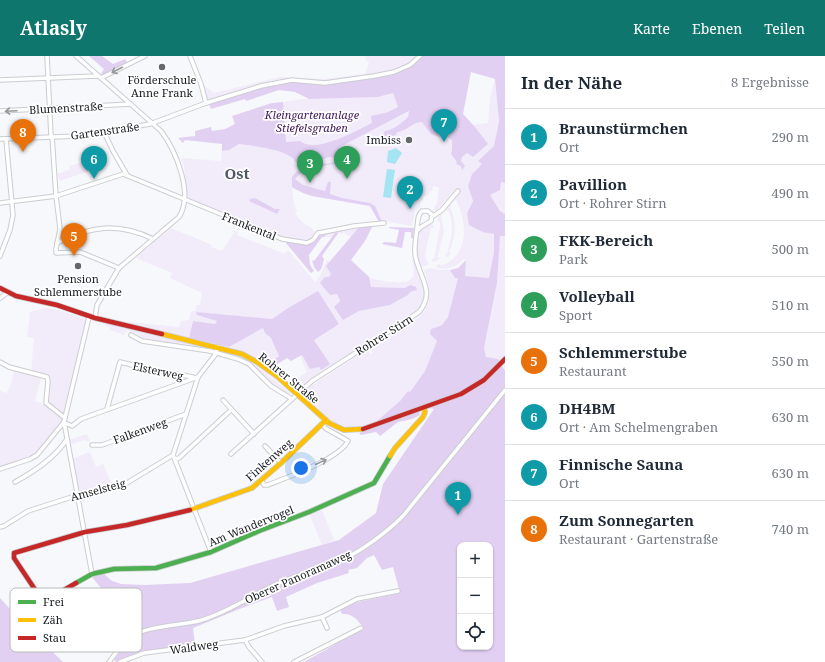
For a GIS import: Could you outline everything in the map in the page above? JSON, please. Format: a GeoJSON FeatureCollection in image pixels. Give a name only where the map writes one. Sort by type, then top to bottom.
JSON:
{"type":"FeatureCollection","features":[{"type":"Feature","properties":{"kind":"street"},"geometry":{"type":"LineString","coordinates":[[47,56],[51,136],[56,196],[60,220],[56,253],[80,252],[119,268]]}},
{"type":"Feature","properties":{"kind":"street"},"geometry":{"type":"LineString","coordinates":[[0,469],[30,459],[36,455],[64,420],[92,317],[97,305],[119,268],[179,217],[182,212],[184,200],[182,177],[173,149],[161,132],[152,123],[76,56]]}},
{"type":"Feature","properties":{"kind":"street"},"geometry":{"type":"LineString","coordinates":[[0,80],[100,77],[145,56]]}},
{"type":"Feature","properties":{"kind":"street"},"geometry":{"type":"LineString","coordinates":[[190,56],[206,102]]}},
{"type":"Feature","properties":{"kind":"street","name":"Gartenstraße"},"geometry":{"type":"LineString","coordinates":[[0,139],[79,136],[152,123],[206,102],[281,82],[292,80],[325,84],[394,72],[410,65],[420,56]]}},
{"type":"Feature","properties":{"kind":"street","name":"Blumenstraße"},"geometry":{"type":"LineString","coordinates":[[0,111],[131,104]]}},
{"type":"Feature","properties":{"kind":"street"},"geometry":{"type":"LineString","coordinates":[[104,132],[127,175]]}},
{"type":"Feature","properties":{"kind":"street"},"geometry":{"type":"LineString","coordinates":[[0,256],[12,224],[12,201],[6,139]]}},
{"type":"Feature","properties":{"kind":"street"},"geometry":{"type":"LineString","coordinates":[[0,202],[56,196],[123,174],[127,175]]}},
{"type":"Feature","properties":{"kind":"street","name":"Frankental"},"geometry":{"type":"LineString","coordinates":[[127,175],[184,200],[282,239],[307,242],[313,240],[318,234],[324,232],[354,226],[384,223]]}},
{"type":"Feature","properties":{"kind":"street"},"geometry":{"type":"LineString","coordinates":[[417,231],[421,226],[429,223],[432,217],[442,210],[458,191]]}},
{"type":"Feature","properties":{"kind":"street","name":"Rohrer Stirn"},"geometry":{"type":"LineString","coordinates":[[231,454],[319,376],[412,318],[422,309],[426,300],[427,292],[415,258],[418,216],[420,212],[428,211],[432,217]]}},
{"type":"Feature","properties":{"kind":"street"},"geometry":{"type":"LineString","coordinates":[[57,243],[84,232],[106,228],[119,228],[135,231],[153,239]]}},
{"type":"Feature","properties":{"kind":"street","name":"Rohrer Straße"},"geometry":{"type":"LineString","coordinates":[[0,288],[7,293],[16,296],[57,305],[92,317],[217,350],[245,362],[271,386],[292,399]]}},
{"type":"Feature","properties":{"kind":"street"},"geometry":{"type":"LineString","coordinates":[[0,298],[7,293]]}},
{"type":"Feature","properties":{"kind":"street"},"geometry":{"type":"LineString","coordinates":[[131,335],[142,340],[217,350],[198,377],[173,455],[211,552]]}},
{"type":"Feature","properties":{"kind":"street","name":"Rohrer Straße"},"geometry":{"type":"LineString","coordinates":[[217,350],[236,352],[253,359],[298,394],[324,422],[350,431],[360,430],[461,394],[475,386],[504,362]]}},
{"type":"Feature","properties":{"kind":"street"},"geometry":{"type":"LineString","coordinates":[[0,362],[10,367],[47,377],[46,403],[64,420],[92,574]]}},
{"type":"Feature","properties":{"kind":"street","name":"Elsterweg"},"geometry":{"type":"LineString","coordinates":[[107,409],[120,362],[155,371],[188,377],[198,377]]}},
{"type":"Feature","properties":{"kind":"street","name":"Elsterweg"},"geometry":{"type":"LineString","coordinates":[[64,420],[67,425],[72,426],[81,419],[198,377]]}},
{"type":"Feature","properties":{"kind":"street","name":"Oberer Panoramaweg"},"geometry":{"type":"LineString","coordinates":[[142,632],[202,620],[272,586],[343,560],[364,546],[393,526],[403,516],[505,390]]}},
{"type":"Feature","properties":{"kind":"street"},"geometry":{"type":"LineString","coordinates":[[223,400],[254,434]]}},
{"type":"Feature","properties":{"kind":"street","name":"Am Wandervogel"},"geometry":{"type":"LineString","coordinates":[[67,588],[92,574],[114,569],[156,568],[211,552],[259,531],[309,512],[374,483],[395,448],[423,417],[425,412],[424,408]]}},
{"type":"Feature","properties":{"kind":"street"},"geometry":{"type":"LineString","coordinates":[[176,460],[231,410]]}},
{"type":"Feature","properties":{"kind":"street","name":"Falkenweg"},"geometry":{"type":"LineString","coordinates":[[92,445],[102,444],[186,414]]}},
{"type":"Feature","properties":{"kind":"street"},"geometry":{"type":"LineString","coordinates":[[262,481],[264,485],[268,485],[323,461],[340,451],[348,441],[325,428],[324,422]]}},
{"type":"Feature","properties":{"kind":"street","name":"Finkenweg"},"geometry":{"type":"LineString","coordinates":[[34,588],[14,558],[14,553],[85,532],[150,521],[195,509],[252,488],[262,481],[324,422]]}},
{"type":"Feature","properties":{"kind":"street"},"geometry":{"type":"LineString","coordinates":[[15,482],[40,467],[67,439]]}},
{"type":"Feature","properties":{"kind":"street"},"geometry":{"type":"LineString","coordinates":[[265,446],[281,463]]}},
{"type":"Feature","properties":{"kind":"street","name":"Amselsteig"},"geometry":{"type":"LineString","coordinates":[[0,527],[28,511],[78,495],[122,486],[173,455]]}},
{"type":"Feature","properties":{"kind":"street","name":"Waldweg"},"geometry":{"type":"LineString","coordinates":[[120,662],[144,653],[245,640],[284,626],[322,617],[356,600],[398,591]]}},
{"type":"Feature","properties":{"kind":"street"},"geometry":{"type":"LineString","coordinates":[[322,617],[327,628]]}},
{"type":"Feature","properties":{"kind":"street"},"geometry":{"type":"LineString","coordinates":[[294,662],[361,628]]}},
{"type":"Feature","properties":{"kind":"street"},"geometry":{"type":"LineString","coordinates":[[245,640],[262,662]]}},
{"type":"Feature","properties":{"kind":"street","name":"Oberer Panoramaweg"},"geometry":{"type":"LineString","coordinates":[[109,662],[117,652]]}},
{"type":"Feature","properties":{"kind":"green space"},"geometry":{"type":"Polygon","coordinates":[[[365,56],[421,56],[414,64],[394,73],[324,84],[292,81],[209,104],[203,85],[214,93],[280,77],[323,79],[365,74],[369,63],[365,59],[365,56]]]}},
{"type":"Feature","properties":{"kind":"green space"},"geometry":{"type":"Polygon","coordinates":[[[495,79],[499,121],[494,146],[478,161],[482,164],[472,174],[468,186],[473,201],[467,213],[473,224],[482,230],[494,234],[494,252],[489,278],[465,277],[466,261],[464,259],[451,268],[444,269],[435,266],[440,264],[441,266],[457,255],[464,238],[464,228],[460,209],[456,200],[453,202],[451,196],[437,210],[434,211],[435,205],[437,204],[439,188],[433,186],[432,191],[423,197],[423,200],[420,202],[420,207],[415,211],[412,226],[379,222],[370,206],[312,196],[292,188],[297,217],[315,232],[315,235],[311,240],[307,241],[282,238],[187,197],[184,166],[181,158],[221,161],[222,151],[233,148],[239,144],[276,150],[294,159],[313,158],[315,162],[329,157],[336,158],[338,148],[406,113],[418,105],[487,144],[473,125],[488,123],[490,98],[495,79]]]}},
{"type":"Feature","properties":{"kind":"green space","name":"Kleingartenanlage Stiefelsgraben"},"geometry":{"type":"Polygon","coordinates":[[[393,93],[398,107],[388,112],[371,116],[373,123],[347,136],[315,145],[306,144],[299,141],[285,142],[283,102],[303,99],[378,97],[393,93]]]}},
{"type":"Feature","properties":{"kind":"green space"},"geometry":{"type":"Polygon","coordinates":[[[103,156],[107,165],[60,181],[57,174],[69,170],[70,166],[103,156]]]}},
{"type":"Feature","properties":{"kind":"green space"},"geometry":{"type":"Polygon","coordinates":[[[501,182],[505,183],[505,214],[500,211],[490,195],[500,190],[501,182]]]}},
{"type":"Feature","properties":{"kind":"green space"},"geometry":{"type":"Polygon","coordinates":[[[450,205],[452,206],[450,207],[454,218],[455,230],[449,252],[451,253],[446,257],[445,253],[447,254],[452,226],[448,210],[445,210],[450,205]]]}},
{"type":"Feature","properties":{"kind":"green space"},"geometry":{"type":"Polygon","coordinates":[[[441,214],[444,231],[438,256],[440,259],[434,262],[432,259],[434,259],[440,227],[440,221],[437,222],[437,220],[441,214]]]}},
{"type":"Feature","properties":{"kind":"green space"},"geometry":{"type":"Polygon","coordinates":[[[432,224],[434,228],[431,228],[425,254],[428,265],[422,267],[417,257],[417,238],[420,238],[420,235],[418,235],[421,229],[432,224]]]}},
{"type":"Feature","properties":{"kind":"green space"},"geometry":{"type":"Polygon","coordinates":[[[360,226],[350,237],[344,232],[342,234],[339,232],[335,233],[332,237],[324,237],[328,232],[360,226]]]}},
{"type":"Feature","properties":{"kind":"green space"},"geometry":{"type":"Polygon","coordinates":[[[171,228],[212,245],[211,247],[222,251],[236,230],[238,231],[237,235],[285,254],[288,250],[315,282],[320,276],[327,260],[330,262],[326,266],[331,274],[329,277],[340,301],[343,320],[359,311],[390,305],[408,295],[410,292],[414,292],[405,288],[371,287],[369,277],[390,282],[408,281],[413,277],[414,270],[412,260],[414,261],[423,284],[424,298],[418,311],[411,317],[316,376],[301,388],[295,389],[281,376],[289,383],[307,372],[300,356],[302,355],[321,369],[330,364],[314,340],[318,291],[272,319],[196,312],[197,315],[217,321],[215,324],[193,321],[189,338],[129,324],[130,322],[179,327],[181,321],[189,320],[191,311],[195,311],[197,305],[200,305],[202,293],[170,278],[172,273],[136,258],[171,228]]]}},
{"type":"Feature","properties":{"kind":"green space"},"geometry":{"type":"Polygon","coordinates":[[[500,235],[505,236],[505,370],[498,359],[486,357],[484,348],[497,283],[500,235]]]}},
{"type":"Feature","properties":{"kind":"green space"},"geometry":{"type":"Polygon","coordinates":[[[431,268],[450,270],[455,277],[458,278],[448,317],[442,325],[434,327],[430,334],[437,341],[425,371],[410,392],[408,391],[390,412],[377,422],[368,426],[350,428],[331,422],[310,400],[312,398],[311,396],[309,398],[308,396],[308,390],[311,386],[368,349],[370,354],[373,353],[370,348],[422,315],[426,309],[429,297],[428,284],[424,270],[431,268]]]}},
{"type":"Feature","properties":{"kind":"green space"},"geometry":{"type":"Polygon","coordinates":[[[423,271],[428,284],[429,296],[428,302],[422,313],[416,319],[326,375],[325,373],[420,314],[426,304],[427,299],[427,288],[422,272],[423,271]]]}},
{"type":"Feature","properties":{"kind":"green space"},"geometry":{"type":"Polygon","coordinates":[[[46,308],[59,310],[87,319],[64,416],[47,403],[50,379],[47,375],[42,374],[35,401],[44,404],[63,418],[63,421],[40,451],[34,456],[0,468],[0,391],[7,393],[12,381],[14,370],[31,374],[34,338],[27,337],[30,312],[46,308]]]}},
{"type":"Feature","properties":{"kind":"green space"},"geometry":{"type":"Polygon","coordinates":[[[105,323],[214,349],[141,339],[139,335],[130,331],[125,332],[123,336],[120,333],[110,330],[105,323]]]}},
{"type":"Feature","properties":{"kind":"green space"},"geometry":{"type":"Polygon","coordinates":[[[263,328],[265,333],[271,338],[279,356],[265,365],[248,354],[229,347],[263,328]]]}},
{"type":"Feature","properties":{"kind":"green space"},"geometry":{"type":"Polygon","coordinates":[[[220,350],[238,356],[252,363],[264,371],[291,395],[290,396],[271,385],[254,367],[221,353],[220,350]]]}},
{"type":"Feature","properties":{"kind":"green space"},"geometry":{"type":"Polygon","coordinates":[[[87,434],[90,442],[84,440],[70,445],[69,440],[87,434]]]}},
{"type":"Feature","properties":{"kind":"green space"},"geometry":{"type":"Polygon","coordinates":[[[90,452],[96,467],[103,464],[113,487],[90,490],[89,492],[80,492],[72,459],[90,452]]]}},
{"type":"Feature","properties":{"kind":"green space"},"geometry":{"type":"Polygon","coordinates":[[[322,510],[334,540],[322,545],[310,515],[322,510]]]}},
{"type":"Feature","properties":{"kind":"shaded area"},"geometry":{"type":"Polygon","coordinates":[[[89,56],[102,56],[113,64],[125,59],[127,62],[103,75],[101,74],[104,69],[89,56]]]}},
{"type":"Feature","properties":{"kind":"shaded area"},"geometry":{"type":"Polygon","coordinates":[[[421,56],[505,56],[505,183],[501,182],[500,190],[490,195],[500,211],[505,214],[505,236],[500,236],[497,283],[484,348],[486,357],[498,359],[505,370],[505,662],[304,662],[364,628],[352,616],[342,614],[340,609],[353,603],[400,593],[393,567],[382,570],[374,555],[367,558],[357,568],[348,570],[349,573],[317,583],[286,597],[289,607],[277,611],[272,597],[193,628],[195,645],[133,655],[116,662],[114,660],[120,652],[142,652],[142,588],[101,588],[92,577],[103,573],[112,581],[121,584],[144,585],[190,583],[339,540],[376,513],[383,484],[434,409],[420,406],[376,422],[400,401],[408,391],[410,392],[425,371],[437,341],[430,334],[431,329],[442,325],[448,317],[458,278],[455,278],[450,270],[458,268],[466,260],[465,276],[489,278],[494,252],[494,234],[483,232],[469,225],[467,213],[473,201],[468,186],[472,174],[482,164],[478,161],[494,146],[499,121],[495,79],[471,72],[463,114],[488,144],[473,157],[467,153],[462,157],[461,161],[465,166],[462,170],[461,166],[456,164],[457,162],[451,154],[452,140],[442,134],[440,137],[431,134],[422,122],[416,123],[397,132],[396,135],[388,137],[388,139],[383,142],[381,138],[385,131],[394,128],[403,122],[408,117],[409,111],[338,148],[352,155],[348,161],[313,168],[303,172],[295,179],[303,185],[325,191],[328,182],[331,182],[330,194],[342,198],[370,203],[375,206],[382,222],[379,222],[370,206],[312,196],[292,187],[292,177],[295,173],[311,166],[334,163],[336,158],[329,157],[315,162],[313,158],[306,159],[306,164],[295,162],[294,159],[289,156],[268,148],[239,144],[229,150],[222,151],[222,144],[185,140],[183,143],[178,138],[195,136],[195,131],[211,127],[212,131],[225,129],[235,124],[232,116],[272,103],[283,102],[286,142],[300,141],[307,144],[316,145],[336,140],[372,123],[371,116],[388,112],[398,107],[393,93],[378,97],[309,99],[295,92],[279,90],[246,101],[245,99],[211,109],[209,104],[261,87],[292,81],[324,84],[394,73],[414,64],[421,56]]]}},
{"type":"Feature","properties":{"kind":"shaded area"},"geometry":{"type":"Polygon","coordinates":[[[255,198],[275,209],[280,209],[277,214],[249,201],[250,199],[255,198]]]}},
{"type":"Feature","properties":{"kind":"shaded area"},"geometry":{"type":"Polygon","coordinates":[[[373,225],[365,241],[351,260],[369,277],[371,287],[405,288],[410,285],[416,287],[417,290],[410,292],[408,295],[390,305],[359,311],[343,320],[334,307],[340,301],[337,294],[330,295],[320,283],[325,277],[329,277],[331,274],[326,266],[360,226],[373,225]]]}},
{"type":"Feature","properties":{"kind":"shaded area"},"geometry":{"type":"Polygon","coordinates":[[[389,227],[414,228],[413,238],[411,238],[411,232],[405,232],[402,248],[382,244],[384,242],[396,243],[399,230],[389,227]]]}},
{"type":"Feature","properties":{"kind":"shaded area"},"geometry":{"type":"Polygon","coordinates":[[[328,232],[324,237],[322,237],[309,255],[310,265],[314,271],[311,273],[286,243],[288,240],[310,243],[320,235],[328,232]]]}},
{"type":"Feature","properties":{"kind":"shaded area"},"geometry":{"type":"Polygon","coordinates":[[[339,232],[322,256],[324,259],[318,272],[314,267],[312,260],[314,261],[335,233],[339,232]]]}},
{"type":"Feature","properties":{"kind":"shaded area"},"geometry":{"type":"Polygon","coordinates":[[[318,291],[339,324],[314,340],[330,364],[321,370],[319,367],[310,369],[302,355],[291,361],[287,358],[270,369],[265,365],[279,356],[271,338],[265,333],[263,328],[229,347],[189,338],[193,321],[215,324],[217,321],[197,315],[196,312],[272,319],[318,291]]]}},
{"type":"Feature","properties":{"kind":"shaded area"},"geometry":{"type":"Polygon","coordinates":[[[419,411],[420,415],[412,419],[398,422],[380,436],[376,432],[361,435],[359,433],[419,411]]]}},
{"type":"Feature","properties":{"kind":"shaded area"},"geometry":{"type":"Polygon","coordinates":[[[0,598],[10,609],[10,652],[53,652],[63,662],[0,662],[0,598]]]}},
{"type":"Feature","properties":{"kind":"water"},"geometry":{"type":"Polygon","coordinates":[[[396,148],[402,153],[395,164],[387,162],[388,151],[396,148]]]}},
{"type":"Feature","properties":{"kind":"water"},"geometry":{"type":"Polygon","coordinates":[[[387,169],[395,170],[391,198],[383,197],[387,169]]]}},
{"type":"Feature","properties":{"kind":"traffic: fast"},"geometry":{"type":"LineString","coordinates":[[76,583],[92,574],[114,569],[156,568],[211,552],[259,531],[309,512],[374,483],[390,456]]}},
{"type":"Feature","properties":{"kind":"traffic: slow"},"geometry":{"type":"LineString","coordinates":[[162,334],[242,354],[257,362],[278,377],[329,423],[344,430],[363,429]]}},
{"type":"Feature","properties":{"kind":"traffic: slow"},"geometry":{"type":"LineString","coordinates":[[390,456],[395,448],[423,417],[425,412],[424,408]]}},
{"type":"Feature","properties":{"kind":"traffic: slow"},"geometry":{"type":"LineString","coordinates":[[190,510],[252,488],[281,463],[326,420]]}},
{"type":"Feature","properties":{"kind":"traffic: jam"},"geometry":{"type":"LineString","coordinates":[[0,288],[16,296],[57,305],[95,318],[162,334]]}},
{"type":"Feature","properties":{"kind":"traffic: jam"},"geometry":{"type":"LineString","coordinates":[[363,429],[461,394],[484,380],[505,359]]}},
{"type":"Feature","properties":{"kind":"traffic: jam"},"geometry":{"type":"LineString","coordinates":[[34,588],[14,558],[14,553],[85,532],[127,525],[190,510]]}},
{"type":"Feature","properties":{"kind":"traffic: jam"},"geometry":{"type":"LineString","coordinates":[[67,588],[76,583]]}},
{"type":"Feature","properties":{"kind":"place","name":"Förderschule Anne Frank"},"geometry":{"type":"Point","coordinates":[162,67]}},
{"type":"Feature","properties":{"kind":"place","name":"Imbiss"},"geometry":{"type":"Point","coordinates":[409,140]}},
{"type":"Feature","properties":{"kind":"place","name":"Finnische Sauna"},"geometry":{"type":"Point","coordinates":[444,142]}},
{"type":"Feature","properties":{"kind":"place","name":"Zum Sonnegarten"},"geometry":{"type":"Point","coordinates":[23,152]}},
{"type":"Feature","properties":{"kind":"place","name":"DH4BM"},"geometry":{"type":"Point","coordinates":[94,179]}},
{"type":"Feature","properties":{"kind":"place","name":"Volleyball"},"geometry":{"type":"Point","coordinates":[347,179]}},
{"type":"Feature","properties":{"kind":"place","name":"FKK-Bereich"},"geometry":{"type":"Point","coordinates":[310,183]}},
{"type":"Feature","properties":{"kind":"place","name":"Pavillion"},"geometry":{"type":"Point","coordinates":[410,209]}},
{"type":"Feature","properties":{"kind":"place","name":"Schlemmerstube"},"geometry":{"type":"Point","coordinates":[74,256]}},
{"type":"Feature","properties":{"kind":"place","name":"Pension Schlemmerstube"},"geometry":{"type":"Point","coordinates":[78,266]}},
{"type":"Feature","properties":{"kind":"place","name":"Braunstürmchen"},"geometry":{"type":"Point","coordinates":[458,515]}},
{"type":"Feature","properties":{"kind":"district","name":"Ost"},"geometry":{"type":"Point","coordinates":[237,174]}}]}
